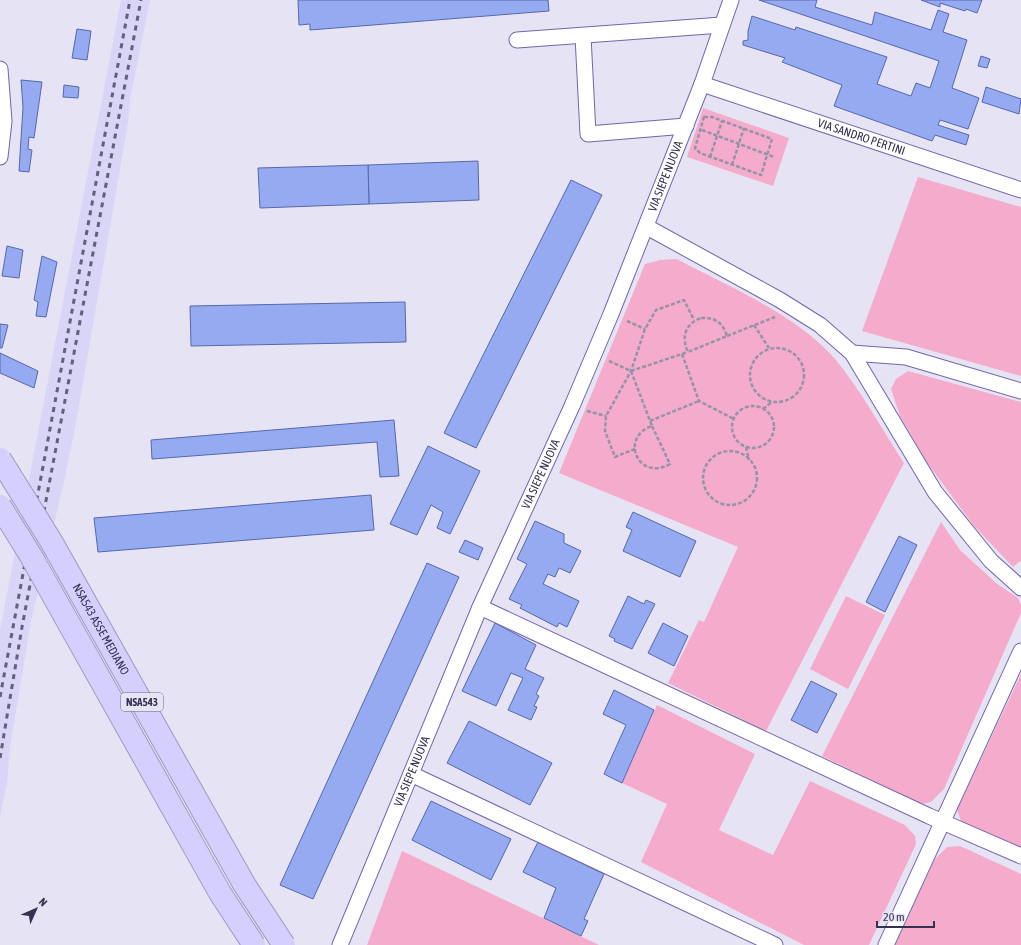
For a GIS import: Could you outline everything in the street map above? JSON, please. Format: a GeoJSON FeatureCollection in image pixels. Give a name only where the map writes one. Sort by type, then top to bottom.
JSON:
{"type":"FeatureCollection","features":[{"type":"Feature","properties":{"kind":"highway","name":"NSA543 ASSE MEDIANO"},"geometry":{"type":"LineString","coordinates":[[0,459],[51,541],[244,884],[284,945]]}},
{"type":"Feature","properties":{"kind":"highway","name":"NSA543 ASSE MEDIANO"},"geometry":{"type":"LineString","coordinates":[[0,506],[31,556],[220,893],[254,945]]}},
{"type":"Feature","properties":{"kind":"street","name":"VIA SIEPE NUOVA"},"geometry":{"type":"LineString","coordinates":[[343,943],[480,607],[594,354],[647,227],[702,84],[731,0]]}},
{"type":"Feature","properties":{"kind":"street"},"geometry":{"type":"LineString","coordinates":[[517,40],[722,25]]}},
{"type":"Feature","properties":{"kind":"street"},"geometry":{"type":"LineString","coordinates":[[583,36],[588,134],[686,126]]}},
{"type":"Feature","properties":{"kind":"street"},"geometry":{"type":"LineString","coordinates":[[0,69],[4,121],[0,157]]}},
{"type":"Feature","properties":{"kind":"street","name":"VIA SANDRO PERTINI"},"geometry":{"type":"LineString","coordinates":[[702,84],[1021,190]]}},
{"type":"Feature","properties":{"kind":"street"},"geometry":{"type":"LineString","coordinates":[[647,227],[780,300],[820,325],[852,354],[935,492],[991,561],[1021,588]]}},
{"type":"Feature","properties":{"kind":"street"},"geometry":{"type":"LineString","coordinates":[[852,354],[906,357],[1021,391]]}},
{"type":"Feature","properties":{"kind":"street"},"geometry":{"type":"LineString","coordinates":[[480,607],[943,822],[1021,856]]}},
{"type":"Feature","properties":{"kind":"street"},"geometry":{"type":"LineString","coordinates":[[886,945],[1021,650]]}},
{"type":"Feature","properties":{"kind":"street"},"geometry":{"type":"LineString","coordinates":[[411,774],[775,945]]}},
{"type":"Feature","properties":{"kind":"path"},"geometry":{"type":"LineString","coordinates":[[704,117],[712,117],[744,128],[772,139],[761,175],[700,153],[695,148],[704,117]]}},
{"type":"Feature","properties":{"kind":"path"},"geometry":{"type":"LineString","coordinates":[[710,157],[722,121]]}},
{"type":"Feature","properties":{"kind":"path"},"geometry":{"type":"LineString","coordinates":[[686,126],[774,157]]}},
{"type":"Feature","properties":{"kind":"path"},"geometry":{"type":"LineString","coordinates":[[732,165],[744,128]]}},
{"type":"Feature","properties":{"kind":"path"},"geometry":{"type":"LineString","coordinates":[[635,449],[614,457],[605,431],[606,416],[631,370],[644,329],[656,310],[684,300],[694,320]]}},
{"type":"Feature","properties":{"kind":"path"},"geometry":{"type":"LineString","coordinates":[[594,354],[631,370],[688,352],[777,316],[780,300]]}},
{"type":"Feature","properties":{"kind":"path"},"geometry":{"type":"LineString","coordinates":[[688,352],[685,346],[685,331],[694,320],[701,318],[715,320],[721,324],[727,336]]}},
{"type":"Feature","properties":{"kind":"path"},"geometry":{"type":"LineString","coordinates":[[754,325],[769,348]]}},
{"type":"Feature","properties":{"kind":"path"},"geometry":{"type":"LineString","coordinates":[[769,348],[782,348],[794,353],[800,360],[804,376],[798,392],[782,402],[772,402],[764,399],[756,393],[751,385],[749,376],[750,367],[754,358],[761,352],[769,348]]}},
{"type":"Feature","properties":{"kind":"path"},"geometry":{"type":"LineString","coordinates":[[682,354],[699,401],[734,419]]}},
{"type":"Feature","properties":{"kind":"path"},"geometry":{"type":"LineString","coordinates":[[631,370],[652,426],[670,464],[664,468],[650,468],[638,459],[635,449],[636,439],[640,433],[652,426]]}},
{"type":"Feature","properties":{"kind":"path"},"geometry":{"type":"LineString","coordinates":[[650,421],[699,401]]}},
{"type":"Feature","properties":{"kind":"path"},"geometry":{"type":"LineString","coordinates":[[763,409],[772,402]]}},
{"type":"Feature","properties":{"kind":"path"},"geometry":{"type":"LineString","coordinates":[[746,447],[760,447],[766,444],[773,432],[772,419],[763,409],[750,407],[738,413],[734,419],[733,432],[736,438],[746,447],[749,460],[757,475],[753,492],[740,504],[721,504],[713,500],[703,485],[705,467],[710,459],[726,451],[735,452],[749,460]]}},
{"type":"Feature","properties":{"kind":"shaded area"},"geometry":{"type":"Polygon","coordinates":[[[121,0],[150,0],[131,94],[128,123],[76,423],[64,482],[31,621],[11,741],[7,783],[0,817],[0,630],[121,0]]]}},
{"type":"Feature","properties":{"kind":"shaded area"},"geometry":{"type":"Polygon","coordinates":[[[703,108],[789,138],[773,186],[687,157],[703,108]]]}},
{"type":"Feature","properties":{"kind":"shaded area"},"geometry":{"type":"Polygon","coordinates":[[[918,177],[1021,207],[1021,376],[862,331],[918,177]]]}},
{"type":"Feature","properties":{"kind":"shaded area"},"geometry":{"type":"Polygon","coordinates":[[[677,259],[740,291],[782,315],[819,343],[835,359],[854,383],[904,463],[766,731],[668,683],[699,620],[704,622],[738,547],[559,473],[645,264],[660,260],[677,259]]]}},
{"type":"Feature","properties":{"kind":"shaded area"},"geometry":{"type":"Polygon","coordinates":[[[908,371],[1021,402],[1021,562],[1020,561],[1013,567],[974,526],[928,464],[900,416],[891,389],[896,379],[908,371]]]}},
{"type":"Feature","properties":{"kind":"shaded area"},"geometry":{"type":"Polygon","coordinates":[[[941,522],[960,550],[996,583],[1018,598],[1021,605],[1021,613],[944,789],[931,802],[922,804],[822,756],[941,522]]]}},
{"type":"Feature","properties":{"kind":"shaded area"},"geometry":{"type":"Polygon","coordinates":[[[846,596],[885,615],[848,689],[810,669],[846,596]]]}},
{"type":"Feature","properties":{"kind":"shaded area"},"geometry":{"type":"Polygon","coordinates":[[[1021,674],[1021,849],[962,824],[957,810],[1021,674]]]}},
{"type":"Feature","properties":{"kind":"shaded area"},"geometry":{"type":"Polygon","coordinates":[[[657,705],[755,754],[719,830],[773,855],[810,781],[905,825],[915,836],[916,844],[869,945],[804,945],[641,862],[667,804],[622,783],[657,705]]]}},
{"type":"Feature","properties":{"kind":"shaded area"},"geometry":{"type":"Polygon","coordinates":[[[960,846],[1021,874],[1021,945],[895,945],[935,859],[947,847],[960,846]]]}},
{"type":"Feature","properties":{"kind":"shaded area"},"geometry":{"type":"Polygon","coordinates":[[[402,851],[599,945],[367,945],[402,851]]]}},
{"type":"Feature","properties":{"kind":"building"},"geometry":{"type":"Polygon","coordinates":[[[298,0],[548,0],[549,11],[310,30],[310,24],[299,25],[298,0]]]}},
{"type":"Feature","properties":{"kind":"building"},"geometry":{"type":"Polygon","coordinates":[[[759,0],[817,0],[815,7],[872,25],[875,12],[931,30],[938,10],[949,14],[943,32],[967,40],[952,88],[979,98],[968,129],[940,120],[938,125],[969,135],[966,145],[935,135],[932,141],[834,106],[842,85],[782,62],[785,58],[743,45],[743,41],[748,40],[748,31],[752,16],[795,30],[796,27],[887,57],[877,84],[911,96],[916,83],[930,88],[939,61],[759,0]]]}},
{"type":"Feature","properties":{"kind":"building"},"geometry":{"type":"Polygon","coordinates":[[[921,0],[982,0],[977,13],[966,9],[965,11],[940,3],[940,7],[921,0]]]}},
{"type":"Feature","properties":{"kind":"building"},"geometry":{"type":"Polygon","coordinates":[[[77,29],[91,31],[87,60],[72,58],[77,29]]]}},
{"type":"Feature","properties":{"kind":"building"},"geometry":{"type":"Polygon","coordinates":[[[981,56],[990,59],[987,68],[978,66],[981,56]]]}},
{"type":"Feature","properties":{"kind":"building"},"geometry":{"type":"Polygon","coordinates":[[[21,80],[42,82],[34,138],[29,137],[28,149],[32,150],[29,172],[19,171],[23,107],[21,80]]]}},
{"type":"Feature","properties":{"kind":"building"},"geometry":{"type":"Polygon","coordinates":[[[64,85],[79,87],[78,98],[63,97],[64,85]]]}},
{"type":"Feature","properties":{"kind":"building"},"geometry":{"type":"Polygon","coordinates":[[[986,87],[1021,99],[1019,114],[982,102],[986,87]]]}},
{"type":"Feature","properties":{"kind":"building"},"geometry":{"type":"Polygon","coordinates":[[[478,161],[479,200],[369,204],[368,165],[478,161]]]}},
{"type":"Feature","properties":{"kind":"building"},"geometry":{"type":"Polygon","coordinates":[[[368,165],[369,204],[260,208],[258,168],[368,165]]]}},
{"type":"Feature","properties":{"kind":"building"},"geometry":{"type":"Polygon","coordinates":[[[571,180],[602,195],[476,448],[444,433],[571,180]]]}},
{"type":"Feature","properties":{"kind":"building"},"geometry":{"type":"Polygon","coordinates":[[[7,246],[23,250],[19,278],[2,276],[7,246]]]}},
{"type":"Feature","properties":{"kind":"building"},"geometry":{"type":"Polygon","coordinates":[[[42,256],[57,262],[46,317],[36,316],[38,302],[34,300],[42,256]]]}},
{"type":"Feature","properties":{"kind":"building"},"geometry":{"type":"Polygon","coordinates":[[[405,302],[406,342],[191,346],[190,306],[405,302]]]}},
{"type":"Feature","properties":{"kind":"building"},"geometry":{"type":"Polygon","coordinates":[[[0,324],[8,325],[2,348],[0,348],[0,324]]]}},
{"type":"Feature","properties":{"kind":"building"},"geometry":{"type":"Polygon","coordinates":[[[0,353],[38,371],[34,388],[0,373],[0,353]]]}},
{"type":"Feature","properties":{"kind":"building"},"geometry":{"type":"Polygon","coordinates":[[[394,420],[399,476],[380,477],[377,442],[152,459],[151,440],[394,420]]]}},
{"type":"Feature","properties":{"kind":"building"},"geometry":{"type":"Polygon","coordinates":[[[428,446],[480,471],[450,534],[437,528],[443,512],[431,505],[417,535],[390,524],[428,446]]]}},
{"type":"Feature","properties":{"kind":"building"},"geometry":{"type":"Polygon","coordinates":[[[371,495],[374,530],[98,552],[94,518],[371,495]]]}},
{"type":"Feature","properties":{"kind":"building"},"geometry":{"type":"Polygon","coordinates":[[[633,512],[696,541],[680,577],[623,551],[632,530],[626,527],[633,512]]]}},
{"type":"Feature","properties":{"kind":"building"},"geometry":{"type":"Polygon","coordinates":[[[535,521],[564,534],[564,543],[581,551],[570,573],[559,568],[555,577],[548,574],[543,584],[579,601],[567,627],[559,623],[557,627],[520,608],[522,605],[509,599],[527,564],[517,559],[535,521]]]}},
{"type":"Feature","properties":{"kind":"building"},"geometry":{"type":"Polygon","coordinates":[[[899,536],[917,545],[885,612],[866,602],[899,536]]]}},
{"type":"Feature","properties":{"kind":"building"},"geometry":{"type":"Polygon","coordinates":[[[465,540],[483,548],[478,560],[459,552],[465,540]]]}},
{"type":"Feature","properties":{"kind":"building"},"geometry":{"type":"Polygon","coordinates":[[[427,563],[459,577],[313,899],[280,885],[427,563]]]}},
{"type":"Feature","properties":{"kind":"building"},"geometry":{"type":"Polygon","coordinates":[[[628,596],[644,604],[646,600],[655,604],[632,649],[614,641],[615,639],[609,636],[628,596]]]}},
{"type":"Feature","properties":{"kind":"building"},"geometry":{"type":"Polygon","coordinates":[[[495,623],[536,645],[525,669],[544,678],[536,694],[539,696],[534,706],[537,707],[531,720],[508,710],[523,678],[511,673],[496,706],[462,691],[495,623]]]}},
{"type":"Feature","properties":{"kind":"building"},"geometry":{"type":"Polygon","coordinates":[[[663,623],[688,636],[674,666],[648,653],[663,623]]]}},
{"type":"Feature","properties":{"kind":"building"},"geometry":{"type":"Polygon","coordinates":[[[811,681],[837,694],[817,733],[791,720],[811,681]]]}},
{"type":"Feature","properties":{"kind":"building"},"geometry":{"type":"Polygon","coordinates":[[[614,690],[654,710],[622,783],[604,774],[626,725],[603,714],[614,690]]]}},
{"type":"Feature","properties":{"kind":"building"},"geometry":{"type":"Polygon","coordinates":[[[469,721],[552,763],[530,805],[447,763],[469,721]]]}},
{"type":"Feature","properties":{"kind":"building"},"geometry":{"type":"Polygon","coordinates":[[[431,801],[511,839],[491,880],[412,840],[431,801]]]}},
{"type":"Feature","properties":{"kind":"building"},"geometry":{"type":"Polygon","coordinates":[[[538,842],[604,874],[584,919],[588,921],[581,936],[544,918],[556,888],[523,872],[538,842]]]}},
{"type":"Feature","properties":{"kind":"railway"},"geometry":{"type":"LineString","coordinates":[[0,697],[130,0]]}},
{"type":"Feature","properties":{"kind":"railway"},"geometry":{"type":"LineString","coordinates":[[0,758],[22,627],[141,0]]}}]}
